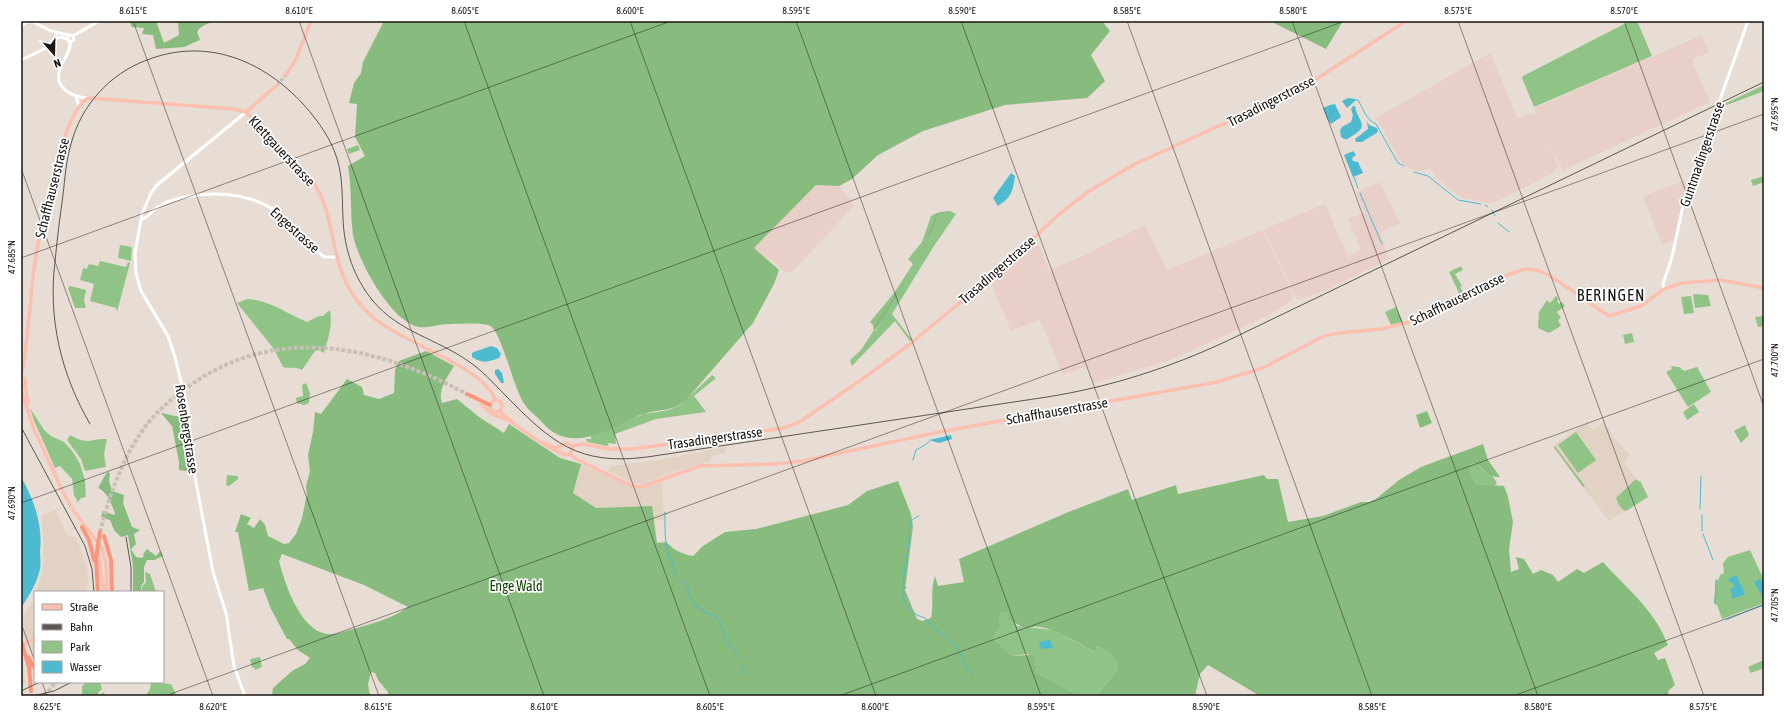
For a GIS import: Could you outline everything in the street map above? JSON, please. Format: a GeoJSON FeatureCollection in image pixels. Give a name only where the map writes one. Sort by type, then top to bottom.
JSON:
{"type":"FeatureCollection","features":[{"type":"Feature","properties":{"kind":"highway"},"geometry":{"type":"LineString","coordinates":[[467,394],[490,405]]}},
{"type":"Feature","properties":{"kind":"highway"},"geometry":{"type":"LineString","coordinates":[[478,400],[482,405]]}},
{"type":"Feature","properties":{"kind":"highway"},"geometry":{"type":"LineString","coordinates":[[82,527],[89,540],[96,566],[98,591]]}},
{"type":"Feature","properties":{"kind":"highway"},"geometry":{"type":"LineString","coordinates":[[96,566],[98,557],[97,550],[101,534],[111,560],[110,591]]}},
{"type":"Feature","properties":{"kind":"highway"},"geometry":{"type":"LineString","coordinates":[[21,641],[22,647],[34,669]]}},
{"type":"Feature","properties":{"kind":"highway"},"geometry":{"type":"LineString","coordinates":[[26,655],[30,670],[32,691]]}},
{"type":"Feature","properties":{"kind":"main road"},"geometry":{"type":"LineString","coordinates":[[286,75],[296,60],[311,21]]}},
{"type":"Feature","properties":{"kind":"main road","name":"Trasadingerstrasse"},"geometry":{"type":"LineString","coordinates":[[544,443],[553,447],[559,447],[564,444],[571,446],[582,444],[611,449],[632,449],[764,431],[789,427],[798,423],[910,344],[1009,261],[1058,215],[1094,188],[1135,164],[1289,94],[1324,74],[1406,21]]}},
{"type":"Feature","properties":{"kind":"main road"},"geometry":{"type":"LineString","coordinates":[[246,112],[277,85]]}},
{"type":"Feature","properties":{"kind":"main road"},"geometry":{"type":"LineString","coordinates":[[79,106],[88,98]]}},
{"type":"Feature","properties":{"kind":"main road","name":"Klettgauerstrasse"},"geometry":{"type":"LineString","coordinates":[[88,98],[234,109],[246,112],[316,187],[328,213],[337,257],[343,274],[354,296],[369,314],[398,335],[438,354],[468,372],[488,388],[495,400]]}},
{"type":"Feature","properties":{"kind":"main road","name":"Schaffhauserstrasse"},"geometry":{"type":"LineString","coordinates":[[21,376],[34,272],[45,209],[65,136],[79,106]]}},
{"type":"Feature","properties":{"kind":"main road","name":"Schaffhauserstrasse"},"geometry":{"type":"LineString","coordinates":[[569,454],[574,458],[630,485],[641,487],[700,466],[767,464],[803,461],[932,433],[1217,382],[1263,368],[1324,336],[1344,332],[1381,329],[1417,320],[1497,279],[1518,270],[1534,269],[1551,276],[1609,316],[1642,306],[1664,289]]}},
{"type":"Feature","properties":{"kind":"main road"},"geometry":{"type":"LineString","coordinates":[[1664,289],[1682,283],[1715,280],[1733,281],[1764,288]]}},
{"type":"Feature","properties":{"kind":"main road","name":"Schaffhauserstrasse"},"geometry":{"type":"LineString","coordinates":[[23,369],[28,410]]}},
{"type":"Feature","properties":{"kind":"main road"},"geometry":{"type":"LineString","coordinates":[[21,376],[24,384]]}},
{"type":"Feature","properties":{"kind":"main road","name":"Schaffhauserstrasse"},"geometry":{"type":"LineString","coordinates":[[21,390],[34,429],[75,513],[102,548],[105,557],[107,579],[110,591]]}},
{"type":"Feature","properties":{"kind":"main road"},"geometry":{"type":"LineString","coordinates":[[495,400],[502,403],[503,406],[500,411],[494,412],[490,405],[495,400]]}},
{"type":"Feature","properties":{"kind":"main road"},"geometry":{"type":"LineString","coordinates":[[482,405],[492,414],[509,420]]}},
{"type":"Feature","properties":{"kind":"main road"},"geometry":{"type":"LineString","coordinates":[[500,411],[509,420],[560,452],[569,454],[571,446]]}},
{"type":"Feature","properties":{"kind":"main road"},"geometry":{"type":"LineString","coordinates":[[75,513],[82,527]]}},
{"type":"Feature","properties":{"kind":"main road"},"geometry":{"type":"LineString","coordinates":[[98,557],[103,588]]}},
{"type":"Feature","properties":{"kind":"main road","name":"Schaffhauserstrasse"},"geometry":{"type":"LineString","coordinates":[[102,591],[107,579]]}},
{"type":"Feature","properties":{"kind":"main road"},"geometry":{"type":"LineString","coordinates":[[22,647],[34,639]]}},
{"type":"Feature","properties":{"kind":"street"},"geometry":{"type":"LineString","coordinates":[[21,27],[26,22],[32,21],[51,31],[71,36]]}},
{"type":"Feature","properties":{"kind":"street"},"geometry":{"type":"LineString","coordinates":[[66,39],[99,21]]}},
{"type":"Feature","properties":{"kind":"street","name":"Guntmadingerstrasse"},"geometry":{"type":"LineString","coordinates":[[1664,289],[1663,284],[1672,257],[1684,200],[1748,21]]}},
{"type":"Feature","properties":{"kind":"street"},"geometry":{"type":"LineString","coordinates":[[51,31],[54,39]]}},
{"type":"Feature","properties":{"kind":"street"},"geometry":{"type":"LineString","coordinates":[[71,36],[74,40],[70,42],[70,49],[60,68],[58,76],[60,84],[64,90],[76,97],[88,98]]}},
{"type":"Feature","properties":{"kind":"street"},"geometry":{"type":"LineString","coordinates":[[21,60],[45,48],[54,39],[61,37],[70,42]]}},
{"type":"Feature","properties":{"kind":"street"},"geometry":{"type":"LineString","coordinates":[[76,97],[79,106]]}},
{"type":"Feature","properties":{"kind":"street","name":"Rosenbergstrasse"},"geometry":{"type":"LineString","coordinates":[[245,696],[237,677],[231,650],[226,613],[213,572],[194,472],[188,410],[168,336],[150,307],[137,279],[135,253],[141,219],[148,198],[157,185],[246,112]]}},
{"type":"Feature","properties":{"kind":"street","name":"Engestrasse"},"geometry":{"type":"LineString","coordinates":[[141,219],[146,219],[159,206],[180,199],[209,194],[237,196],[272,208],[286,219],[324,257],[337,257]]}},
{"type":"Feature","properties":{"kind":"shaded area"},"geometry":{"type":"Polygon","coordinates":[[[1702,35],[1709,52],[1693,59],[1694,66],[1710,102],[1563,170],[1548,141],[1558,166],[1553,173],[1495,202],[1488,203],[1462,198],[1436,178],[1431,168],[1422,171],[1411,169],[1406,166],[1400,161],[1376,118],[1490,53],[1518,119],[1529,114],[1536,115],[1535,108],[1702,35]]]}},
{"type":"Feature","properties":{"kind":"shaded area"},"geometry":{"type":"Polygon","coordinates":[[[1684,181],[1691,183],[1684,201],[1675,239],[1662,245],[1643,196],[1684,181]]]}},
{"type":"Feature","properties":{"kind":"shaded area"},"geometry":{"type":"Polygon","coordinates":[[[1380,182],[1400,223],[1380,233],[1390,259],[1324,291],[1297,300],[1264,229],[1325,204],[1348,257],[1361,250],[1348,219],[1364,212],[1356,192],[1380,182]]]}},
{"type":"Feature","properties":{"kind":"shaded area"},"geometry":{"type":"Polygon","coordinates":[[[816,185],[839,186],[855,205],[791,273],[783,271],[770,258],[768,259],[754,248],[816,185]]]}},
{"type":"Feature","properties":{"kind":"shaded area"},"geometry":{"type":"Polygon","coordinates":[[[1145,225],[1167,270],[1263,230],[1293,295],[1292,300],[1267,316],[1171,360],[1093,383],[1086,366],[1063,375],[1040,320],[1011,331],[990,280],[1033,245],[1039,245],[1049,270],[1076,259],[1145,225]]]}},
{"type":"Feature","properties":{"kind":"shaded area"},"geometry":{"type":"Polygon","coordinates":[[[1587,422],[1592,430],[1604,422],[1612,436],[1630,455],[1624,462],[1638,481],[1640,480],[1648,495],[1648,497],[1609,521],[1553,448],[1554,445],[1587,422]]]}},
{"type":"Feature","properties":{"kind":"shaded area"},"geometry":{"type":"Polygon","coordinates":[[[726,447],[726,453],[713,456],[709,462],[684,468],[643,484],[633,483],[607,471],[611,466],[653,461],[726,447]]]}},
{"type":"Feature","properties":{"kind":"shaded area"},"geometry":{"type":"Polygon","coordinates":[[[581,464],[624,484],[642,488],[662,482],[664,520],[654,521],[652,506],[596,508],[573,493],[581,464]]]}},
{"type":"Feature","properties":{"kind":"shaded area"},"geometry":{"type":"Polygon","coordinates":[[[55,510],[67,535],[76,537],[86,566],[88,577],[87,591],[36,591],[43,572],[44,547],[41,516],[55,510]]]}},
{"type":"Feature","properties":{"kind":"shaded area"},"geometry":{"type":"Polygon","coordinates":[[[34,600],[34,657],[21,632],[21,617],[33,603],[34,600]]]}},
{"type":"Feature","properties":{"kind":"shaded area"},"geometry":{"type":"Polygon","coordinates":[[[21,657],[26,683],[21,685],[21,657]]]}},
{"type":"Feature","properties":{"kind":"green space"},"geometry":{"type":"Polygon","coordinates":[[[129,21],[156,21],[164,43],[179,35],[178,21],[216,21],[205,25],[197,32],[200,40],[184,47],[156,49],[153,35],[142,34],[144,28],[132,27],[129,21]]]}},
{"type":"Feature","properties":{"kind":"green space"},"geometry":{"type":"Polygon","coordinates":[[[384,21],[1102,21],[1110,31],[1091,55],[1105,81],[1087,98],[1005,105],[923,131],[878,155],[852,179],[839,186],[816,185],[754,248],[779,270],[774,284],[753,323],[686,400],[671,409],[640,415],[591,436],[572,438],[562,436],[551,431],[525,405],[516,387],[501,343],[492,327],[484,324],[446,324],[419,327],[405,321],[385,300],[361,259],[353,235],[348,166],[365,156],[355,137],[357,104],[349,103],[354,83],[361,73],[363,62],[384,21]]]}},
{"type":"Feature","properties":{"kind":"green space"},"geometry":{"type":"Polygon","coordinates":[[[1270,21],[1343,21],[1326,49],[1270,21]]]}},
{"type":"Feature","properties":{"kind":"green space"},"geometry":{"type":"Polygon","coordinates":[[[1630,21],[1636,21],[1638,23],[1652,56],[1534,107],[1522,78],[1523,76],[1630,21]]]}},
{"type":"Feature","properties":{"kind":"green space"},"geometry":{"type":"Polygon","coordinates":[[[1764,85],[1764,91],[1719,108],[1720,106],[1764,85]]]}},
{"type":"Feature","properties":{"kind":"green space"},"geometry":{"type":"Polygon","coordinates":[[[358,145],[360,150],[349,154],[347,149],[358,145]]]}},
{"type":"Feature","properties":{"kind":"green space"},"geometry":{"type":"Polygon","coordinates":[[[1764,176],[1764,182],[1753,186],[1751,180],[1764,176]]]}},
{"type":"Feature","properties":{"kind":"green space"},"geometry":{"type":"Polygon","coordinates":[[[950,211],[956,214],[934,246],[892,314],[912,340],[910,341],[895,321],[852,366],[850,360],[861,350],[874,330],[875,331],[884,320],[898,295],[897,294],[873,325],[870,322],[894,293],[913,264],[908,259],[922,242],[931,216],[936,213],[928,231],[935,226],[939,212],[950,211]]]}},
{"type":"Feature","properties":{"kind":"green space"},"geometry":{"type":"Polygon","coordinates":[[[936,213],[939,213],[935,226],[927,238],[928,231],[936,213]]]}},
{"type":"Feature","properties":{"kind":"green space"},"geometry":{"type":"Polygon","coordinates":[[[120,245],[132,247],[131,261],[118,258],[120,245]]]}},
{"type":"Feature","properties":{"kind":"green space"},"geometry":{"type":"Polygon","coordinates":[[[100,261],[126,267],[128,262],[130,263],[117,312],[116,308],[90,301],[94,284],[80,280],[83,268],[87,269],[89,264],[98,266],[100,261]]]}},
{"type":"Feature","properties":{"kind":"green space"},"geometry":{"type":"Polygon","coordinates":[[[1461,266],[1463,270],[1455,274],[1464,293],[1460,295],[1449,272],[1461,266]]]}},
{"type":"Feature","properties":{"kind":"green space"},"geometry":{"type":"Polygon","coordinates":[[[70,286],[86,290],[84,300],[86,308],[75,308],[68,288],[70,286]]]}},
{"type":"Feature","properties":{"kind":"green space"},"geometry":{"type":"Polygon","coordinates":[[[897,293],[898,295],[884,320],[874,331],[873,325],[897,293]]]}},
{"type":"Feature","properties":{"kind":"green space"},"geometry":{"type":"Polygon","coordinates":[[[1693,294],[1708,295],[1711,306],[1695,308],[1693,294]]]}},
{"type":"Feature","properties":{"kind":"green space"},"geometry":{"type":"Polygon","coordinates":[[[1556,296],[1559,299],[1557,301],[1559,304],[1562,302],[1565,306],[1557,312],[1561,318],[1558,320],[1561,326],[1549,333],[1538,328],[1539,312],[1547,300],[1550,303],[1556,296]]]}},
{"type":"Feature","properties":{"kind":"green space"},"geometry":{"type":"Polygon","coordinates":[[[1691,296],[1694,313],[1684,314],[1681,297],[1691,296]]]}},
{"type":"Feature","properties":{"kind":"green space"},"geometry":{"type":"Polygon","coordinates":[[[248,299],[264,302],[307,322],[319,316],[323,316],[330,310],[330,327],[324,353],[319,350],[315,351],[302,370],[283,367],[274,349],[237,303],[248,299]]]}},
{"type":"Feature","properties":{"kind":"green space"},"geometry":{"type":"Polygon","coordinates":[[[1396,307],[1403,322],[1391,325],[1385,312],[1396,307]]]}},
{"type":"Feature","properties":{"kind":"green space"},"geometry":{"type":"Polygon","coordinates":[[[1764,316],[1764,326],[1758,327],[1755,317],[1764,316]]]}},
{"type":"Feature","properties":{"kind":"green space"},"geometry":{"type":"Polygon","coordinates":[[[1632,333],[1634,342],[1625,344],[1623,335],[1632,333]]]}},
{"type":"Feature","properties":{"kind":"green space","name":"Enge Wald"},"geometry":{"type":"Polygon","coordinates":[[[426,351],[454,366],[442,388],[442,403],[457,399],[479,417],[504,433],[509,424],[560,458],[581,464],[573,493],[596,508],[652,506],[657,543],[666,542],[678,551],[693,556],[703,546],[725,532],[756,529],[848,505],[867,491],[898,481],[911,514],[913,526],[905,590],[917,619],[922,621],[931,618],[935,576],[938,586],[964,582],[959,559],[1066,513],[1128,489],[1132,500],[1176,485],[1178,494],[1264,475],[1267,479],[1278,479],[1288,522],[1323,516],[1361,502],[1369,502],[1376,499],[1399,480],[1421,467],[1483,444],[1488,460],[1500,477],[1491,475],[1478,465],[1470,464],[1469,467],[1477,484],[1504,486],[1508,497],[1513,522],[1509,549],[1511,572],[1519,569],[1516,557],[1524,559],[1533,574],[1541,570],[1553,575],[1558,582],[1577,569],[1584,573],[1603,562],[1640,600],[1662,632],[1668,645],[1654,653],[1658,660],[1665,658],[1675,685],[1668,691],[1669,696],[1260,696],[1208,665],[1200,674],[1195,696],[1096,696],[1117,670],[1118,665],[1110,653],[1097,646],[1095,652],[1061,634],[1042,627],[1026,629],[1008,619],[1006,612],[1002,612],[999,618],[1001,626],[993,638],[1012,656],[1031,655],[1034,657],[1037,673],[1080,696],[388,696],[388,692],[378,680],[375,673],[371,672],[368,684],[370,696],[272,696],[273,688],[292,671],[305,664],[310,658],[298,650],[289,639],[287,639],[271,609],[263,588],[249,591],[238,532],[235,532],[241,514],[251,518],[247,524],[254,528],[260,519],[265,525],[268,536],[284,544],[289,543],[296,534],[302,518],[307,494],[306,486],[310,471],[308,455],[313,432],[315,412],[321,414],[347,379],[362,387],[364,395],[379,399],[394,393],[395,370],[399,361],[426,351]],[[282,554],[279,561],[285,582],[295,605],[309,624],[317,631],[327,634],[338,633],[378,622],[397,614],[408,607],[364,585],[282,554]]]}},
{"type":"Feature","properties":{"kind":"green space"},"geometry":{"type":"Polygon","coordinates":[[[1671,366],[1679,367],[1684,371],[1697,367],[1711,392],[1688,407],[1666,372],[1672,369],[1671,366]]]}},
{"type":"Feature","properties":{"kind":"green space"},"geometry":{"type":"Polygon","coordinates":[[[712,375],[716,378],[694,396],[706,412],[656,419],[615,434],[616,444],[607,443],[609,445],[607,446],[587,442],[586,439],[591,439],[591,436],[644,414],[669,410],[680,405],[712,375]]]}},
{"type":"Feature","properties":{"kind":"green space"},"geometry":{"type":"Polygon","coordinates":[[[306,383],[310,393],[309,403],[304,405],[297,403],[296,398],[303,396],[302,385],[306,383]]]}},
{"type":"Feature","properties":{"kind":"green space"},"geometry":{"type":"Polygon","coordinates":[[[1694,404],[1699,412],[1687,420],[1683,412],[1694,404]]]}},
{"type":"Feature","properties":{"kind":"green space"},"geometry":{"type":"Polygon","coordinates":[[[30,408],[44,430],[51,436],[64,442],[73,452],[80,464],[85,480],[86,497],[81,498],[78,502],[74,495],[72,479],[60,466],[55,468],[30,408]]]}},
{"type":"Feature","properties":{"kind":"green space"},"geometry":{"type":"Polygon","coordinates":[[[1427,411],[1432,423],[1420,428],[1416,415],[1427,411]]]}},
{"type":"Feature","properties":{"kind":"green space"},"geometry":{"type":"Polygon","coordinates":[[[161,413],[185,418],[184,428],[191,472],[179,470],[179,462],[172,426],[161,413]]]}},
{"type":"Feature","properties":{"kind":"green space"},"geometry":{"type":"Polygon","coordinates":[[[1745,425],[1749,435],[1741,443],[1734,431],[1745,425]]]}},
{"type":"Feature","properties":{"kind":"green space"},"geometry":{"type":"Polygon","coordinates":[[[1576,432],[1596,460],[1578,473],[1558,445],[1576,432]]]}},
{"type":"Feature","properties":{"kind":"green space"},"geometry":{"type":"Polygon","coordinates":[[[70,435],[86,441],[107,439],[104,454],[106,467],[85,471],[81,459],[67,440],[70,435]]]}},
{"type":"Feature","properties":{"kind":"green space"},"geometry":{"type":"Polygon","coordinates":[[[1555,446],[1585,486],[1583,487],[1554,447],[1555,446]]]}},
{"type":"Feature","properties":{"kind":"green space"},"geometry":{"type":"Polygon","coordinates":[[[1474,463],[1492,475],[1497,483],[1494,486],[1477,484],[1475,482],[1469,467],[1470,464],[1474,463]]]}},
{"type":"Feature","properties":{"kind":"green space"},"geometry":{"type":"Polygon","coordinates":[[[107,472],[110,473],[109,481],[112,491],[124,495],[123,503],[132,527],[140,530],[134,534],[136,544],[131,549],[136,557],[142,558],[147,549],[156,556],[160,551],[163,556],[154,560],[147,560],[144,567],[144,582],[141,586],[141,591],[133,591],[133,566],[128,535],[121,537],[114,530],[110,520],[101,517],[103,511],[114,515],[115,513],[107,495],[98,488],[107,472]]]}},
{"type":"Feature","properties":{"kind":"green space"},"geometry":{"type":"Polygon","coordinates":[[[227,475],[238,476],[238,479],[229,486],[226,485],[227,475]]]}},
{"type":"Feature","properties":{"kind":"green space"},"geometry":{"type":"Polygon","coordinates":[[[1636,479],[1639,482],[1640,481],[1648,497],[1626,511],[1621,507],[1616,498],[1636,479]]]}},
{"type":"Feature","properties":{"kind":"green space"},"geometry":{"type":"Polygon","coordinates":[[[1750,550],[1764,580],[1764,603],[1722,619],[1717,605],[1714,604],[1716,580],[1719,579],[1720,575],[1724,573],[1723,563],[1728,557],[1750,550]]]}},
{"type":"Feature","properties":{"kind":"green space"},"geometry":{"type":"Polygon","coordinates":[[[145,572],[150,574],[156,591],[141,591],[146,582],[145,572]]]}},
{"type":"Feature","properties":{"kind":"green space"},"geometry":{"type":"Polygon","coordinates":[[[1002,612],[1006,612],[1008,619],[1014,622],[1017,626],[1054,630],[1094,652],[1097,646],[1107,651],[1118,665],[1117,670],[1096,696],[1080,696],[1037,673],[1034,657],[1027,654],[1012,656],[993,638],[1001,626],[999,618],[1002,612]]]}},
{"type":"Feature","properties":{"kind":"green space"},"geometry":{"type":"Polygon","coordinates":[[[260,657],[262,667],[255,670],[254,667],[252,668],[250,659],[260,657]]]}},
{"type":"Feature","properties":{"kind":"green space"},"geometry":{"type":"Polygon","coordinates":[[[1764,660],[1764,668],[1751,673],[1748,667],[1764,660]]]}},
{"type":"Feature","properties":{"kind":"green space"},"geometry":{"type":"Polygon","coordinates":[[[86,683],[100,683],[102,689],[98,693],[99,695],[104,692],[105,696],[82,696],[82,686],[86,683]]]}},
{"type":"Feature","properties":{"kind":"green space"},"geometry":{"type":"Polygon","coordinates":[[[151,683],[171,684],[177,696],[146,696],[150,689],[151,683]]]}},
{"type":"Feature","properties":{"kind":"water"},"geometry":{"type":"Polygon","coordinates":[[[1348,98],[1355,99],[1355,101],[1347,108],[1342,101],[1348,98]]]}},
{"type":"Feature","properties":{"kind":"water"},"geometry":{"type":"Polygon","coordinates":[[[1335,104],[1341,117],[1331,124],[1323,108],[1335,104]]]}},
{"type":"Feature","properties":{"kind":"water"},"geometry":{"type":"Polygon","coordinates":[[[1355,106],[1362,126],[1358,132],[1348,139],[1344,139],[1341,137],[1340,130],[1342,127],[1351,122],[1353,115],[1351,109],[1355,106]]]}},
{"type":"Feature","properties":{"kind":"water"},"geometry":{"type":"Polygon","coordinates":[[[1367,121],[1369,125],[1377,128],[1378,132],[1362,142],[1356,142],[1355,139],[1368,129],[1367,121]]]}},
{"type":"Feature","properties":{"kind":"water"},"geometry":{"type":"Polygon","coordinates":[[[1353,151],[1356,155],[1352,158],[1353,161],[1358,162],[1363,173],[1353,177],[1344,155],[1353,151]]]}},
{"type":"Feature","properties":{"kind":"water"},"geometry":{"type":"Polygon","coordinates":[[[1011,173],[1015,176],[1011,194],[998,206],[993,198],[1011,173]]]}},
{"type":"Feature","properties":{"kind":"water"},"geometry":{"type":"Polygon","coordinates":[[[491,346],[497,348],[501,354],[499,358],[486,362],[479,361],[472,357],[472,353],[491,346]]]}},
{"type":"Feature","properties":{"kind":"water"},"geometry":{"type":"Polygon","coordinates":[[[498,369],[502,373],[504,383],[501,383],[495,374],[495,370],[498,369]]]}},
{"type":"Feature","properties":{"kind":"water"},"geometry":{"type":"Polygon","coordinates":[[[951,435],[952,439],[939,443],[929,440],[951,435]]]}},
{"type":"Feature","properties":{"kind":"water"},"geometry":{"type":"Polygon","coordinates":[[[21,477],[34,503],[39,522],[41,541],[39,574],[21,608],[21,477]]]}},
{"type":"Feature","properties":{"kind":"water"},"geometry":{"type":"Polygon","coordinates":[[[1736,575],[1745,594],[1733,599],[1730,589],[1735,587],[1733,582],[1730,583],[1728,579],[1736,575]]]}},
{"type":"Feature","properties":{"kind":"water"},"geometry":{"type":"Polygon","coordinates":[[[1760,579],[1764,583],[1764,599],[1754,582],[1760,579]]]}},
{"type":"Feature","properties":{"kind":"water"},"geometry":{"type":"Polygon","coordinates":[[[1050,640],[1053,648],[1041,649],[1039,642],[1050,640]]]}},
{"type":"Feature","properties":{"kind":"waterway"},"geometry":{"type":"LineString","coordinates":[[1355,100],[1358,100],[1367,117],[1376,124],[1398,163],[1404,166]]}},
{"type":"Feature","properties":{"kind":"waterway"},"geometry":{"type":"LineString","coordinates":[[1414,172],[1428,176],[1458,200],[1481,204]]}},
{"type":"Feature","properties":{"kind":"waterway"},"geometry":{"type":"LineString","coordinates":[[1354,177],[1358,188]]}},
{"type":"Feature","properties":{"kind":"waterway"},"geometry":{"type":"LineString","coordinates":[[1360,193],[1382,244]]}},
{"type":"Feature","properties":{"kind":"waterway"},"geometry":{"type":"LineString","coordinates":[[1492,210],[1495,216]]}},
{"type":"Feature","properties":{"kind":"waterway"},"geometry":{"type":"LineString","coordinates":[[1498,223],[1509,232]]}},
{"type":"Feature","properties":{"kind":"waterway"},"geometry":{"type":"LineString","coordinates":[[913,460],[916,450],[930,441]]}},
{"type":"Feature","properties":{"kind":"waterway"},"geometry":{"type":"LineString","coordinates":[[1700,509],[1701,476]]}},
{"type":"Feature","properties":{"kind":"waterway"},"geometry":{"type":"LineString","coordinates":[[665,512],[665,537],[667,549],[678,577]]}},
{"type":"Feature","properties":{"kind":"waterway"},"geometry":{"type":"LineString","coordinates":[[1702,515],[1702,531]]}},
{"type":"Feature","properties":{"kind":"waterway"},"geometry":{"type":"LineString","coordinates":[[919,516],[910,523],[908,550],[905,559],[907,562],[905,565],[903,585],[906,588],[903,589],[903,597],[908,608],[917,615],[925,618],[937,631],[945,635],[958,649],[964,662],[973,675]]}},
{"type":"Feature","properties":{"kind":"waterway"},"geometry":{"type":"LineString","coordinates":[[1703,534],[1713,560]]}},
{"type":"Feature","properties":{"kind":"waterway"},"geometry":{"type":"LineString","coordinates":[[681,580],[689,589],[689,595],[697,607],[703,609],[704,612],[713,615],[718,619],[726,640],[739,658]]}},
{"type":"Feature","properties":{"kind":"waterway"},"geometry":{"type":"LineString","coordinates":[[1715,603],[1716,580]]}},
{"type":"Feature","properties":{"kind":"waterway"},"geometry":{"type":"LineString","coordinates":[[1726,620],[1764,604]]}},
{"type":"Feature","properties":{"kind":"waterway"},"geometry":{"type":"LineString","coordinates":[[741,666],[745,674]]}},
{"type":"Feature","properties":{"kind":"waterway"},"geometry":{"type":"LineString","coordinates":[[85,691],[90,695]]}},
{"type":"Feature","properties":{"kind":"tunnel"},"geometry":{"type":"LineString","coordinates":[[277,85],[286,75]]}},
{"type":"Feature","properties":{"kind":"tunnel"},"geometry":{"type":"LineString","coordinates":[[100,532],[111,494],[121,469],[133,445],[145,427],[157,413],[178,394],[225,365],[260,353],[294,348],[330,348],[365,354],[399,364],[434,378],[467,394]]}},
{"type":"Feature","properties":{"kind":"tunnel"},"geometry":{"type":"LineString","coordinates":[[44,696],[55,683]]}},
{"type":"Feature","properties":{"kind":"railway"},"geometry":{"type":"LineString","coordinates":[[90,424],[71,386],[64,366],[55,325],[53,304],[53,283],[56,253],[68,157],[71,144],[82,117],[89,104],[98,93],[120,74],[133,66],[169,53],[191,51],[212,52],[232,57],[252,65],[288,89],[315,118],[332,146],[341,176],[345,241],[355,273],[360,283],[373,301],[383,312],[406,328],[456,353],[473,365],[487,377],[521,412],[552,438],[567,447],[584,454],[602,458],[623,459],[647,457],[1047,397],[1094,388],[1161,368],[1227,341],[1764,82]]}},
{"type":"Feature","properties":{"kind":"railway"},"geometry":{"type":"LineString","coordinates":[[21,427],[85,546],[92,569],[94,591]]}},
{"type":"Feature","properties":{"kind":"railway"},"geometry":{"type":"LineString","coordinates":[[126,537],[131,567],[131,591]]}},
{"type":"Feature","properties":{"kind":"railway"},"geometry":{"type":"LineString","coordinates":[[21,691],[38,683]]}},
{"type":"Feature","properties":{"kind":"railway"},"geometry":{"type":"LineString","coordinates":[[33,696],[54,691],[70,683]]}},
{"type":"Feature","properties":{"kind":"district","name":"BERINGEN"},"geometry":{"type":"Point","coordinates":[1611,295]}}]}
